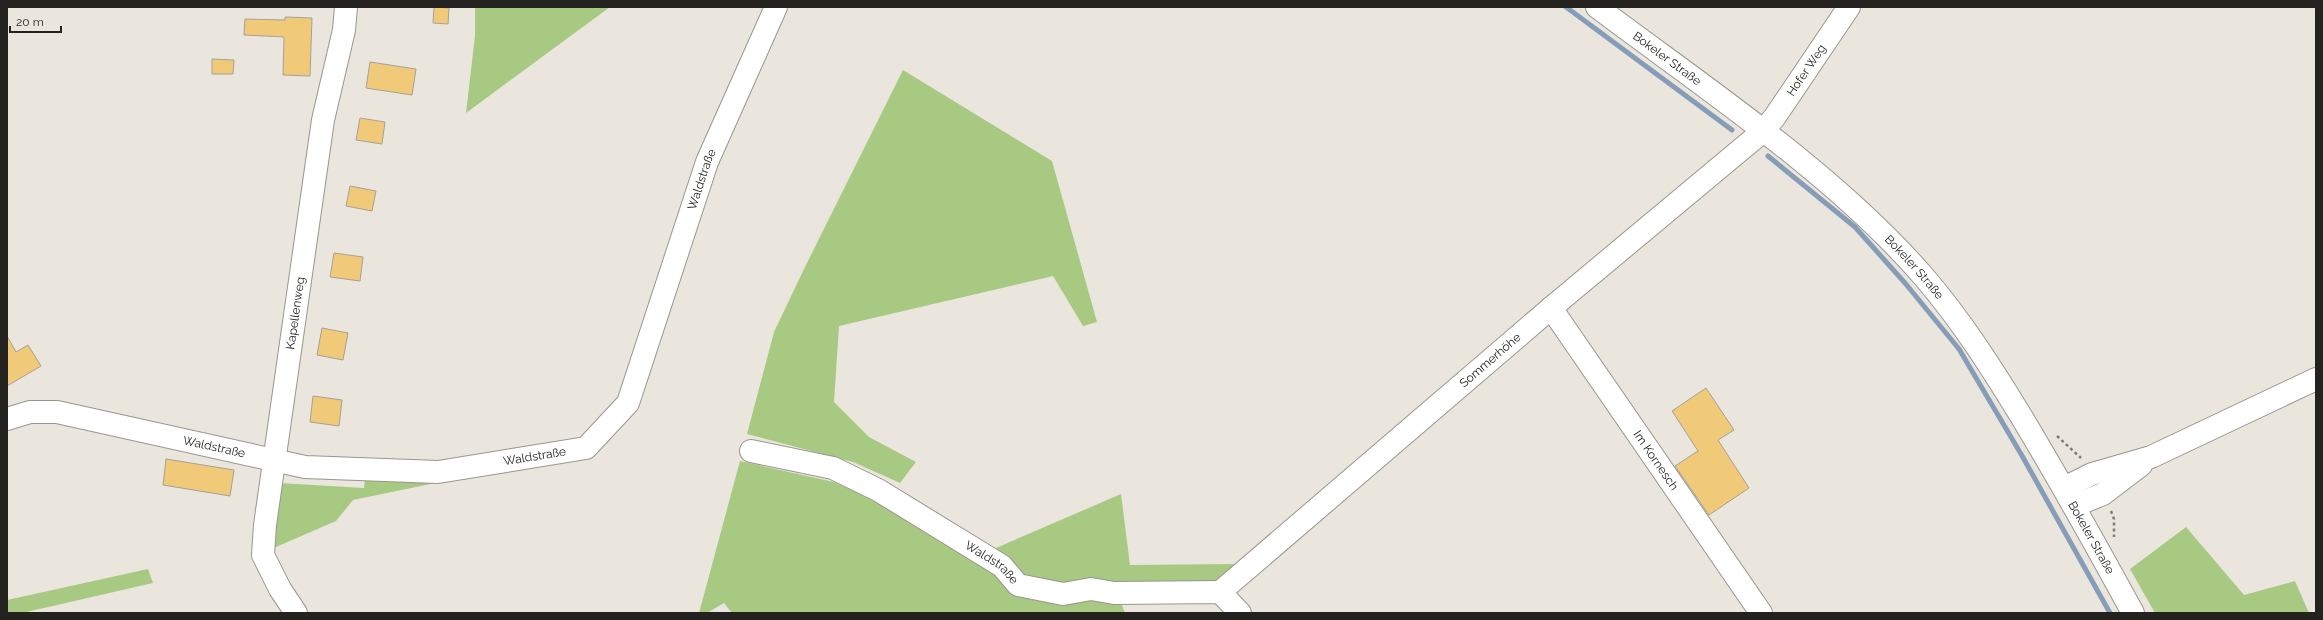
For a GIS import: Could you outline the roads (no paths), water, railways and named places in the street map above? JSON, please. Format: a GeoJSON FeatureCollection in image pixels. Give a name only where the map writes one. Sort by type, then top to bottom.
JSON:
{"type":"FeatureCollection","features":[{"type":"Feature","properties":{"kind":"street","name":"Kapellenweg"},"geometry":{"type":"LineString","coordinates":[[296,613],[280,589],[263,555],[273,460],[323,120],[344,30],[346,7]]}},
{"type":"Feature","properties":{"kind":"street","name":"Waldstraße"},"geometry":{"type":"LineString","coordinates":[[7,419],[30,412],[57,412],[305,467],[438,472],[586,448],[628,403],[707,162],[776,7]]}},
{"type":"Feature","properties":{"kind":"street","name":"Bokeler Straße"},"geometry":{"type":"LineString","coordinates":[[1597,7],[1762,132],[1853,207],[1924,277],[1981,351],[2069,497],[2133,613]]}},
{"type":"Feature","properties":{"kind":"street","name":"Hofer Weg"},"geometry":{"type":"LineString","coordinates":[[1762,132],[1774,118],[1849,7]]}},
{"type":"Feature","properties":{"kind":"street","name":"Sommerhöhe"},"geometry":{"type":"LineString","coordinates":[[1220,592],[1551,308],[1762,132]]}},
{"type":"Feature","properties":{"kind":"street","name":"Im Kornesch"},"geometry":{"type":"LineString","coordinates":[[1551,308],[1761,613]]}},
{"type":"Feature","properties":{"kind":"street"},"geometry":{"type":"LineString","coordinates":[[2069,497],[2103,494],[2151,457],[2316,379]]}},
{"type":"Feature","properties":{"kind":"street","name":"Waldstraße"},"geometry":{"type":"LineString","coordinates":[[752,451],[833,468],[878,490],[1002,566],[1018,585],[1063,594],[1091,588],[1114,593],[1220,592]]}},
{"type":"Feature","properties":{"kind":"street"},"geometry":{"type":"LineString","coordinates":[[1220,592],[1240,613]]}},
{"type":"Feature","properties":{"kind":"waterway"},"geometry":{"type":"LineString","coordinates":[[1566,7],[1732,130]]}},
{"type":"Feature","properties":{"kind":"waterway"},"geometry":{"type":"LineString","coordinates":[[1768,156],[1855,227],[1905,283],[1959,349],[2021,454],[2110,613]]}}]}
